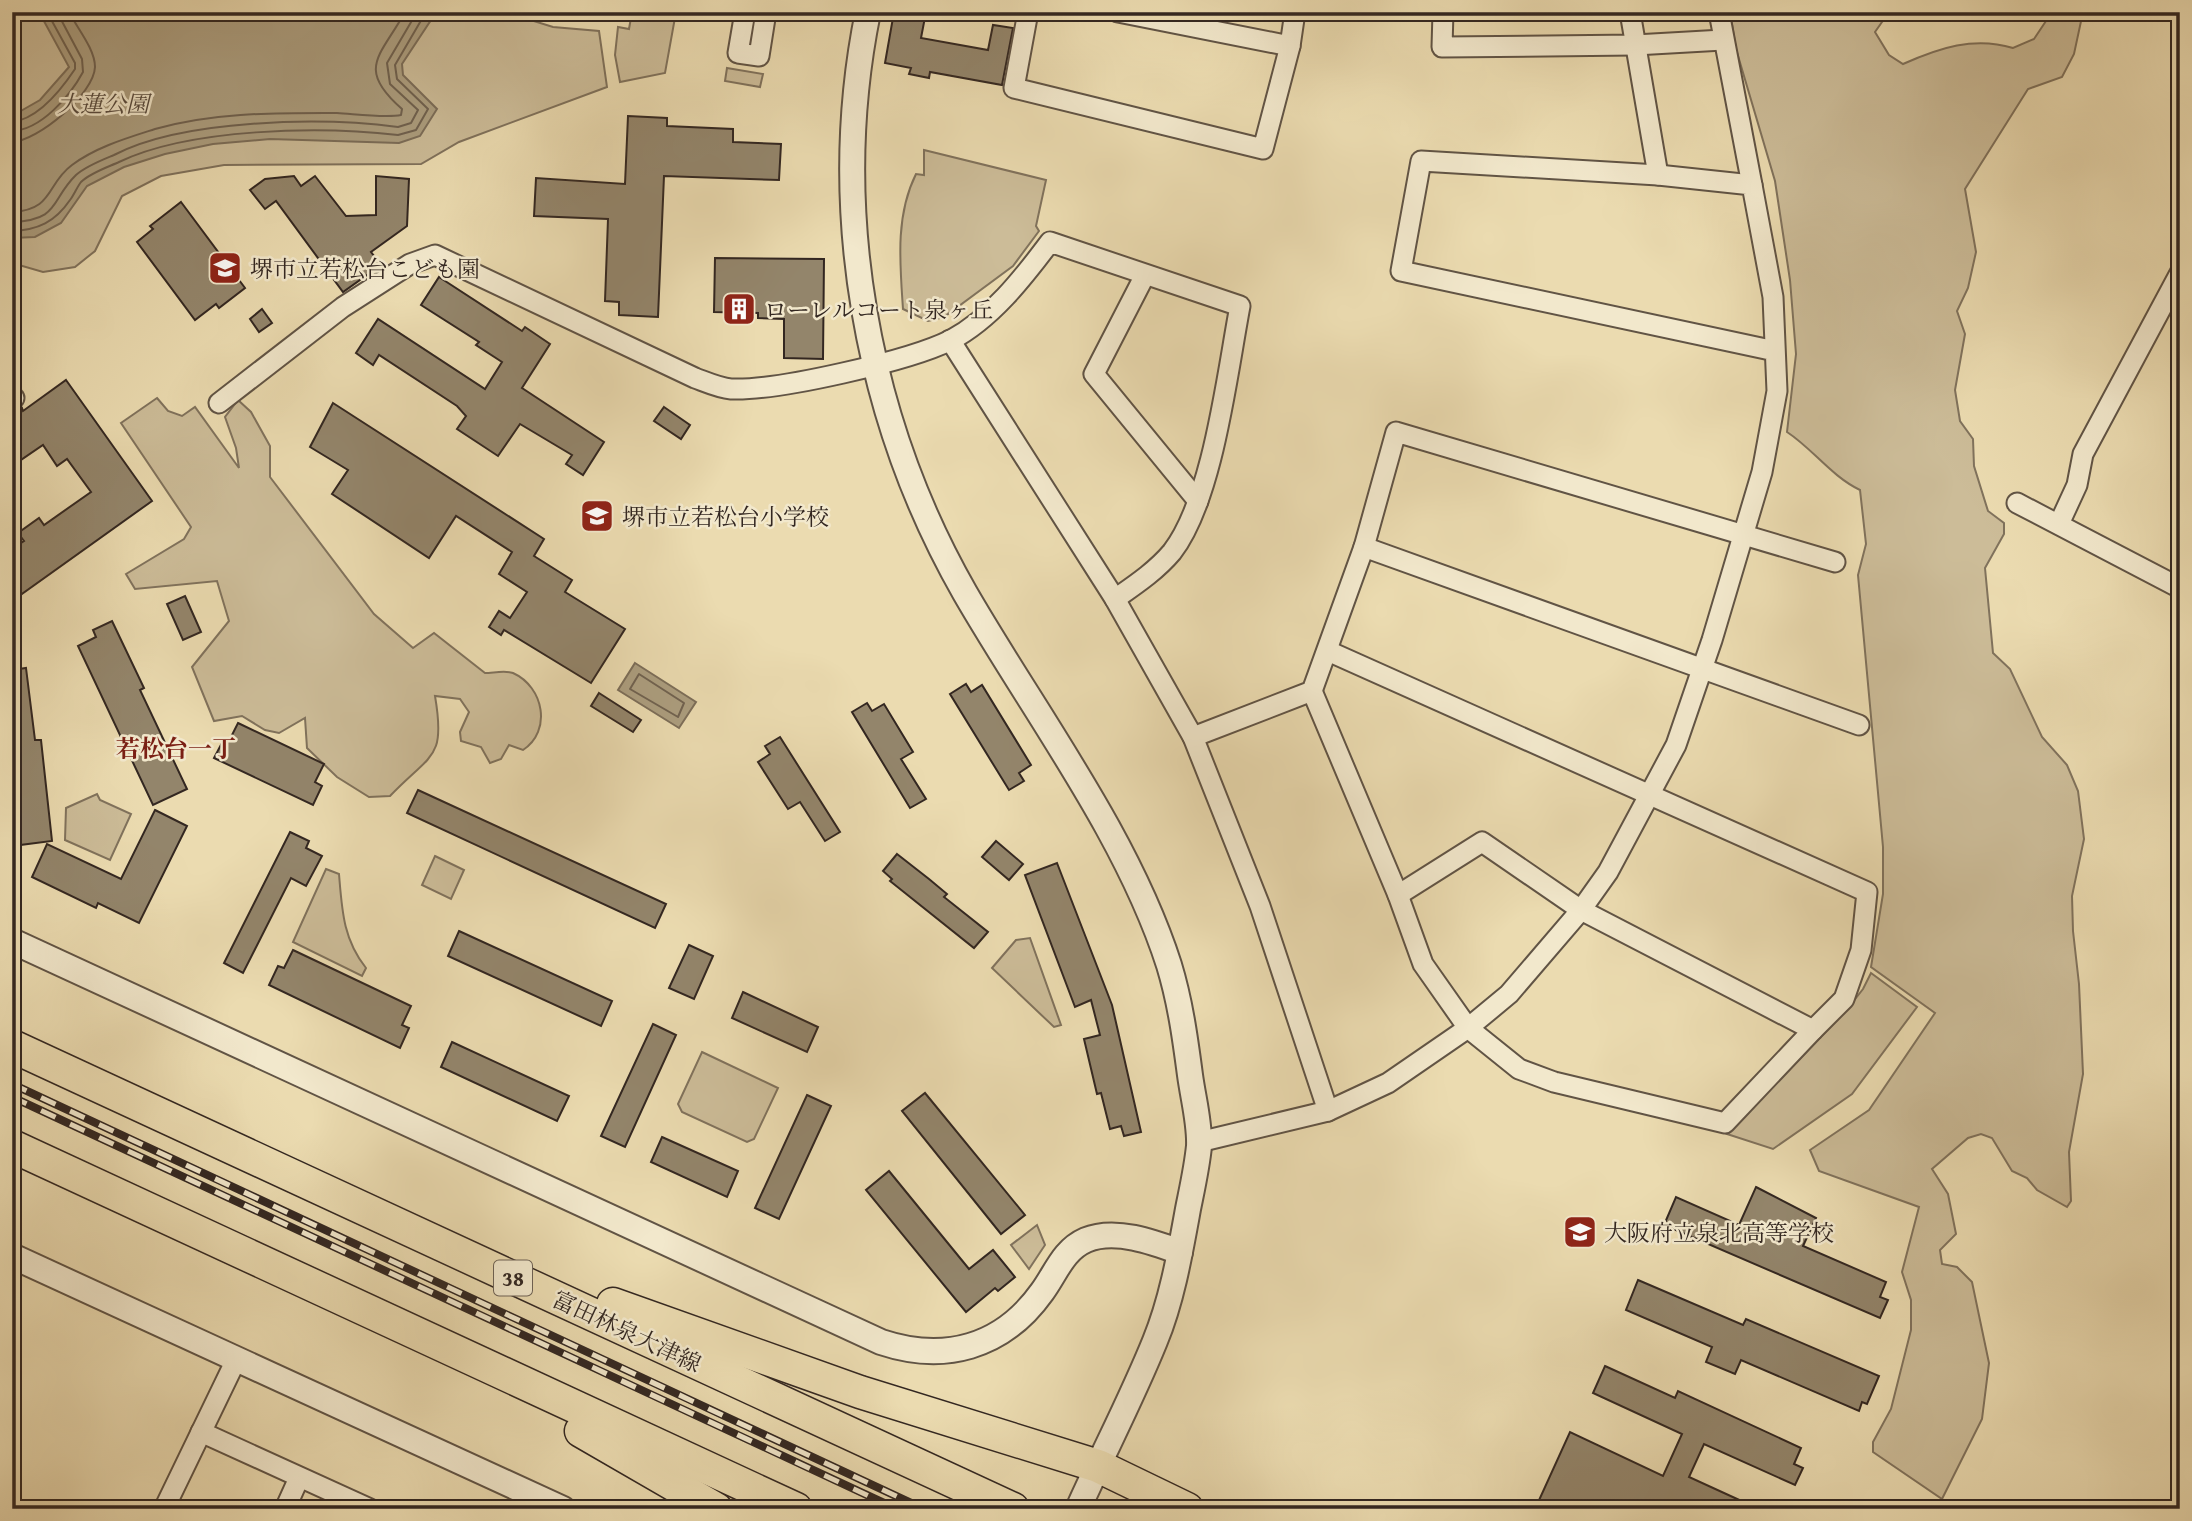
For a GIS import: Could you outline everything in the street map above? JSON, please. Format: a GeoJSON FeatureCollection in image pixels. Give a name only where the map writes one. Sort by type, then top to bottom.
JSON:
{"type":"FeatureCollection","features":[{"type":"Feature","properties":{"kind":"main road","name":"富田林泉大津線"},"geometry":{"type":"LineString","coordinates":[[12,1046],[1013,1509]]}},
{"type":"Feature","properties":{"kind":"main road"},"geometry":{"type":"LineString","coordinates":[[12,1146],[796,1509]]}},
{"type":"Feature","properties":{"kind":"main road"},"geometry":{"type":"LineString","coordinates":[[383,1218],[860,1392],[1088,1488],[1187,1509]]}},
{"type":"Feature","properties":{"kind":"main road"},"geometry":{"type":"LineString","coordinates":[[229,1246],[389,1334],[600,1440],[716,1509]]}},
{"type":"Feature","properties":{"kind":"street"},"geometry":{"type":"LineString","coordinates":[[745,12],[738,53],[758,56],[766,12]]}},
{"type":"Feature","properties":{"kind":"street"},"geometry":{"type":"LineString","coordinates":[[868,12],[859,56],[853,132],[854,239],[876,363],[899,446],[928,522],[963,590],[1121,854],[1150,913],[1183,1016],[1199,1142],[1180,1252],[1157,1338],[1088,1488]]}},
{"type":"Feature","properties":{"kind":"street"},"geometry":{"type":"LineString","coordinates":[[1028,12],[1014,88],[1263,149],[1290,46],[1295,12]]}},
{"type":"Feature","properties":{"kind":"street"},"geometry":{"type":"LineString","coordinates":[[1118,12],[1290,46]]}},
{"type":"Feature","properties":{"kind":"street"},"geometry":{"type":"LineString","coordinates":[[1443,12],[1441,47],[1635,45],[1723,40]]}},
{"type":"Feature","properties":{"kind":"street"},"geometry":{"type":"LineString","coordinates":[[1630,12],[1658,175]]}},
{"type":"Feature","properties":{"kind":"street"},"geometry":{"type":"LineString","coordinates":[[1199,1142],[1328,1111],[1388,1083],[1468,1028],[1509,993],[1581,910],[1608,872],[1676,745],[1746,535],[1762,472],[1777,391],[1773,297],[1719,12]]}},
{"type":"Feature","properties":{"kind":"street"},"geometry":{"type":"LineString","coordinates":[[1752,185],[1658,175],[1420,160],[1401,271],[1775,351]]}},
{"type":"Feature","properties":{"kind":"street"},"geometry":{"type":"LineString","coordinates":[[219,403],[342,307],[410,264],[435,255],[695,378],[728,389],[767,388],[876,363],[950,340],[1014,287],[1050,242],[1240,306],[1209,464],[1191,522],[1172,552],[1146,578],[1115,599]]}},
{"type":"Feature","properties":{"kind":"street"},"geometry":{"type":"LineString","coordinates":[[2059,524],[2077,485],[2084,454],[2180,273]]}},
{"type":"Feature","properties":{"kind":"street"},"geometry":{"type":"LineString","coordinates":[[1145,275],[1094,374],[1198,501]]}},
{"type":"Feature","properties":{"kind":"street"},"geometry":{"type":"LineString","coordinates":[[950,340],[1115,599],[1193,737],[1260,906],[1328,1111]]}},
{"type":"Feature","properties":{"kind":"street"},"geometry":{"type":"LineString","coordinates":[[1328,651],[1867,892],[1860,950],[1844,999],[1725,1124],[1554,1082],[1519,1069],[1468,1028],[1423,964],[1398,895],[1312,691],[1364,547],[1396,432],[1835,562]]}},
{"type":"Feature","properties":{"kind":"street"},"geometry":{"type":"LineString","coordinates":[[2017,503],[2180,588]]}},
{"type":"Feature","properties":{"kind":"street"},"geometry":{"type":"LineString","coordinates":[[1364,547],[1859,725]]}},
{"type":"Feature","properties":{"kind":"street"},"geometry":{"type":"LineString","coordinates":[[1193,737],[1312,691]]}},
{"type":"Feature","properties":{"kind":"street"},"geometry":{"type":"LineString","coordinates":[[1398,895],[1482,842],[1581,910],[1813,1030]]}},
{"type":"Feature","properties":{"kind":"street"},"geometry":{"type":"LineString","coordinates":[[12,941],[546,1189],[881,1342],[908,1351],[937,1353],[959,1349],[981,1343],[1006,1329],[1029,1310],[1073,1247],[1089,1239],[1113,1236],[1149,1241],[1180,1252]]}},
{"type":"Feature","properties":{"kind":"street"},"geometry":{"type":"LineString","coordinates":[[12,1256],[563,1509]]}},
{"type":"Feature","properties":{"kind":"street"},"geometry":{"type":"LineString","coordinates":[[164,1509],[236,1360]]}},
{"type":"Feature","properties":{"kind":"street"},"geometry":{"type":"LineString","coordinates":[[201,1432],[370,1509]]}},
{"type":"Feature","properties":{"kind":"street"},"geometry":{"type":"LineString","coordinates":[[285,1509],[299,1478]]}},
{"type":"Feature","properties":{"kind":"green space","name":"大蓮公園"},"geometry":{"type":"Polygon","coordinates":[[[12,12],[529,12],[524,18],[553,27],[599,31],[607,87],[459,142],[421,164],[224,165],[161,176],[122,196],[95,251],[75,267],[43,272],[12,263],[12,12]]]}},
{"type":"Feature","properties":{"kind":"green space"},"geometry":{"type":"Polygon","coordinates":[[[632,12],[676,12],[665,73],[620,82],[615,55],[618,27],[629,29],[632,12]]]}},
{"type":"Feature","properties":{"kind":"green space"},"geometry":{"type":"Polygon","coordinates":[[[1730,12],[1889,12],[1875,32],[1889,55],[1903,64],[1957,45],[1984,43],[2013,48],[2034,39],[2052,12],[2083,12],[2074,54],[2062,77],[2028,89],[1965,189],[1976,252],[1968,288],[1957,311],[1965,334],[1955,390],[1960,421],[1973,439],[1974,466],[1988,511],[2004,523],[2004,534],[1985,568],[1993,653],[2010,669],[2042,737],[2067,765],[2078,791],[2084,839],[2072,896],[2083,1074],[2069,1152],[2071,1201],[2067,1207],[2037,1190],[2027,1178],[2012,1171],[1992,1138],[1981,1134],[1968,1138],[1932,1169],[1948,1194],[1956,1234],[1940,1250],[1942,1264],[1957,1267],[1972,1282],[1989,1363],[1982,1419],[1942,1499],[1873,1452],[1873,1442],[1891,1409],[1911,1330],[1911,1300],[1902,1272],[1919,1207],[1819,1171],[1810,1150],[1869,1110],[1935,1013],[1871,967],[1883,894],[1883,847],[1858,575],[1866,544],[1860,490],[1840,477],[1787,432],[1796,354],[1790,280],[1775,181],[1736,49],[1730,12]]]}},
{"type":"Feature","properties":{"kind":"green space"},"geometry":{"type":"Polygon","coordinates":[[[727,68],[763,74],[760,87],[725,81],[727,68]]]}},
{"type":"Feature","properties":{"kind":"green space"},"geometry":{"type":"Polygon","coordinates":[[[924,150],[1046,180],[1036,226],[1039,231],[1013,266],[944,317],[928,321],[903,309],[900,258],[905,206],[916,174],[924,175],[924,150]]]}},
{"type":"Feature","properties":{"kind":"green space"},"geometry":{"type":"Polygon","coordinates":[[[157,398],[168,411],[182,416],[195,407],[239,468],[236,448],[225,417],[238,400],[251,412],[270,446],[270,477],[374,614],[413,648],[434,633],[485,673],[510,672],[524,680],[532,688],[540,710],[541,721],[532,742],[523,750],[509,745],[501,759],[490,763],[481,747],[461,741],[460,732],[469,712],[460,699],[435,696],[438,733],[432,754],[390,796],[369,797],[337,777],[307,748],[305,718],[279,733],[265,730],[242,716],[214,721],[192,667],[229,621],[217,581],[135,589],[126,574],[184,539],[191,527],[121,423],[157,398]]]}},
{"type":"Feature","properties":{"kind":"green space"},"geometry":{"type":"Polygon","coordinates":[[[97,794],[100,800],[131,814],[110,860],[65,840],[66,808],[97,794]]]}},
{"type":"Feature","properties":{"kind":"green space"},"geometry":{"type":"Polygon","coordinates":[[[435,856],[464,870],[451,899],[422,885],[435,856]]]}},
{"type":"Feature","properties":{"kind":"green space"},"geometry":{"type":"Polygon","coordinates":[[[326,869],[339,874],[348,935],[366,968],[362,976],[293,942],[326,869]]]}},
{"type":"Feature","properties":{"kind":"green space"},"geometry":{"type":"Polygon","coordinates":[[[1030,938],[1061,1025],[1054,1027],[992,968],[1016,940],[1030,938]]]}},
{"type":"Feature","properties":{"kind":"green space"},"geometry":{"type":"Polygon","coordinates":[[[1871,973],[1917,1007],[1852,1094],[1773,1149],[1727,1134],[1844,1013],[1863,989],[1871,973]]]}},
{"type":"Feature","properties":{"kind":"green space"},"geometry":{"type":"Polygon","coordinates":[[[702,1052],[778,1088],[754,1139],[747,1142],[682,1112],[678,1104],[702,1052]]]}},
{"type":"Feature","properties":{"kind":"green space"},"geometry":{"type":"Polygon","coordinates":[[[1037,1225],[1045,1245],[1029,1269],[1011,1245],[1037,1225]]]}},
{"type":"Feature","properties":{"kind":"water","name":"大蓮公園"},"geometry":{"type":"Polygon","coordinates":[[[39,12],[432,12],[433,17],[402,64],[403,75],[437,109],[420,136],[399,143],[270,139],[213,144],[165,154],[124,167],[87,186],[61,223],[35,237],[12,238],[12,116],[40,100],[69,67],[39,12]]]}},
{"type":"Feature","properties":{"kind":"water"},"geometry":{"type":"Polygon","coordinates":[[[635,663],[696,702],[679,728],[618,690],[635,663]]]}},
{"type":"Feature","properties":{"kind":"building"},"geometry":{"type":"Polygon","coordinates":[[[894,12],[926,12],[921,38],[988,50],[993,25],[1013,28],[1002,85],[930,72],[929,78],[909,74],[911,68],[885,63],[894,12]]]}},
{"type":"Feature","properties":{"kind":"building"},"geometry":{"type":"Polygon","coordinates":[[[628,116],[667,118],[667,126],[733,129],[733,142],[781,144],[779,180],[664,176],[658,317],[619,315],[619,302],[605,301],[608,219],[534,216],[536,178],[625,184],[628,116]]]}},
{"type":"Feature","properties":{"kind":"building"},"geometry":{"type":"Polygon","coordinates":[[[294,176],[301,186],[315,176],[346,216],[376,215],[376,176],[409,179],[407,226],[371,252],[381,265],[343,292],[276,201],[265,209],[250,190],[265,179],[294,176]]]}},
{"type":"Feature","properties":{"kind":"building"},"geometry":{"type":"Polygon","coordinates":[[[181,202],[245,288],[219,308],[216,304],[195,320],[137,242],[153,229],[150,226],[181,202]]]}},
{"type":"Feature","properties":{"kind":"building","name":"ローレルコート泉ヶ丘"},"geometry":{"type":"Polygon","coordinates":[[[715,258],[824,259],[823,359],[784,358],[784,319],[758,318],[758,313],[714,312],[715,258]]]}},
{"type":"Feature","properties":{"kind":"building"},"geometry":{"type":"Polygon","coordinates":[[[439,277],[522,331],[525,327],[550,344],[522,388],[604,442],[583,475],[566,464],[572,455],[520,424],[498,456],[457,429],[466,416],[457,406],[379,355],[373,365],[356,353],[378,319],[485,389],[502,362],[476,345],[479,342],[421,305],[439,277]]]}},
{"type":"Feature","properties":{"kind":"building"},"geometry":{"type":"Polygon","coordinates":[[[262,309],[272,323],[259,332],[250,319],[262,309]]]}},
{"type":"Feature","properties":{"kind":"building"},"geometry":{"type":"Polygon","coordinates":[[[66,380],[152,501],[12,601],[12,549],[24,541],[18,533],[39,518],[44,525],[91,492],[67,459],[57,466],[43,445],[12,466],[12,415],[22,408],[23,411],[66,380]]]}},
{"type":"Feature","properties":{"kind":"building"},"geometry":{"type":"Polygon","coordinates":[[[333,403],[544,539],[534,556],[572,580],[565,592],[625,629],[591,683],[504,630],[501,635],[489,627],[499,611],[510,618],[527,592],[499,574],[512,552],[456,516],[429,558],[332,494],[348,470],[310,447],[333,403]]]}},
{"type":"Feature","properties":{"kind":"building"},"geometry":{"type":"Polygon","coordinates":[[[664,407],[690,425],[681,439],[654,421],[664,407]]]}},
{"type":"Feature","properties":{"kind":"building"},"geometry":{"type":"Polygon","coordinates":[[[185,596],[201,632],[183,640],[167,604],[185,596]]]}},
{"type":"Feature","properties":{"kind":"building"},"geometry":{"type":"Polygon","coordinates":[[[112,621],[144,688],[140,690],[187,789],[153,805],[78,646],[96,637],[93,630],[112,621]]]}},
{"type":"Feature","properties":{"kind":"building"},"geometry":{"type":"Polygon","coordinates":[[[26,668],[35,740],[41,740],[52,841],[12,846],[12,670],[26,668]]]}},
{"type":"Feature","properties":{"kind":"building"},"geometry":{"type":"Polygon","coordinates":[[[966,684],[971,692],[982,685],[1031,765],[1019,773],[1024,781],[1009,790],[950,694],[966,684]]]}},
{"type":"Feature","properties":{"kind":"building"},"geometry":{"type":"Polygon","coordinates":[[[599,693],[641,720],[633,732],[591,706],[599,693]]]}},
{"type":"Feature","properties":{"kind":"building"},"geometry":{"type":"Polygon","coordinates":[[[867,703],[872,711],[884,704],[913,752],[901,759],[926,799],[910,808],[852,712],[867,703]]]}},
{"type":"Feature","properties":{"kind":"building"},"geometry":{"type":"Polygon","coordinates":[[[238,723],[324,764],[315,782],[322,786],[313,805],[214,758],[224,739],[229,741],[238,723]]]}},
{"type":"Feature","properties":{"kind":"building"},"geometry":{"type":"Polygon","coordinates":[[[780,737],[840,832],[825,841],[800,802],[788,809],[758,762],[770,754],[765,746],[780,737]]]}},
{"type":"Feature","properties":{"kind":"building"},"geometry":{"type":"Polygon","coordinates":[[[418,790],[666,904],[655,928],[407,813],[418,790]]]}},
{"type":"Feature","properties":{"kind":"building"},"geometry":{"type":"Polygon","coordinates":[[[155,810],[187,826],[139,923],[98,903],[96,908],[32,877],[47,844],[121,879],[155,810]]]}},
{"type":"Feature","properties":{"kind":"building"},"geometry":{"type":"Polygon","coordinates":[[[290,832],[309,841],[306,848],[322,856],[306,886],[291,878],[243,973],[224,963],[290,832]]]}},
{"type":"Feature","properties":{"kind":"building"},"geometry":{"type":"Polygon","coordinates":[[[996,841],[1023,864],[1009,880],[982,857],[996,841]]]}},
{"type":"Feature","properties":{"kind":"building"},"geometry":{"type":"Polygon","coordinates":[[[897,854],[947,894],[944,897],[988,932],[974,948],[890,881],[892,879],[883,871],[897,854]]]}},
{"type":"Feature","properties":{"kind":"building"},"geometry":{"type":"Polygon","coordinates":[[[1057,863],[1112,1005],[1141,1132],[1124,1136],[1121,1126],[1110,1129],[1101,1093],[1097,1094],[1084,1039],[1100,1035],[1091,1000],[1075,1007],[1025,875],[1057,863]]]}},
{"type":"Feature","properties":{"kind":"building"},"geometry":{"type":"Polygon","coordinates":[[[459,931],[612,1001],[601,1026],[448,956],[459,931]]]}},
{"type":"Feature","properties":{"kind":"building"},"geometry":{"type":"Polygon","coordinates":[[[689,945],[713,956],[694,999],[669,988],[689,945]]]}},
{"type":"Feature","properties":{"kind":"building"},"geometry":{"type":"Polygon","coordinates":[[[293,950],[411,1006],[402,1025],[409,1028],[400,1048],[269,985],[278,966],[284,968],[293,950]]]}},
{"type":"Feature","properties":{"kind":"building"},"geometry":{"type":"Polygon","coordinates":[[[743,992],[818,1027],[807,1052],[732,1018],[743,992]]]}},
{"type":"Feature","properties":{"kind":"building"},"geometry":{"type":"Polygon","coordinates":[[[653,1024],[676,1035],[625,1147],[601,1136],[653,1024]]]}},
{"type":"Feature","properties":{"kind":"building"},"geometry":{"type":"Polygon","coordinates":[[[452,1042],[569,1096],[557,1121],[441,1067],[452,1042]]]}},
{"type":"Feature","properties":{"kind":"building"},"geometry":{"type":"Polygon","coordinates":[[[925,1093],[1025,1215],[1001,1234],[902,1111],[925,1093]]]}},
{"type":"Feature","properties":{"kind":"building"},"geometry":{"type":"Polygon","coordinates":[[[807,1095],[831,1106],[779,1219],[755,1208],[807,1095]]]}},
{"type":"Feature","properties":{"kind":"building"},"geometry":{"type":"Polygon","coordinates":[[[662,1137],[738,1171],[727,1197],[651,1162],[662,1137]]]}},
{"type":"Feature","properties":{"kind":"building"},"geometry":{"type":"Polygon","coordinates":[[[889,1171],[969,1269],[993,1250],[1015,1277],[998,1291],[995,1288],[966,1312],[866,1190],[889,1171]]]}},
{"type":"Feature","properties":{"kind":"building"},"geometry":{"type":"Polygon","coordinates":[[[1756,1187],[1816,1218],[1803,1246],[1886,1282],[1880,1297],[1888,1300],[1880,1318],[1664,1225],[1676,1197],[1739,1225],[1756,1187]]]}},
{"type":"Feature","properties":{"kind":"building"},"geometry":{"type":"Polygon","coordinates":[[[1638,1280],[1743,1325],[1746,1319],[1879,1376],[1867,1404],[1862,1402],[1859,1411],[1741,1360],[1735,1374],[1706,1362],[1712,1347],[1626,1310],[1638,1280]]]}},
{"type":"Feature","properties":{"kind":"building"},"geometry":{"type":"Polygon","coordinates":[[[1605,1366],[1675,1398],[1678,1391],[1801,1448],[1794,1464],[1803,1468],[1795,1485],[1704,1444],[1689,1477],[1759,1509],[1535,1509],[1570,1432],[1663,1476],[1682,1434],[1593,1393],[1605,1366]]]}},
{"type":"Feature","properties":{"kind":"railway"},"geometry":{"type":"LineString","coordinates":[[12,1084],[924,1509]]}},
{"type":"Feature","properties":{"kind":"railway"},"geometry":{"type":"LineString","coordinates":[[12,1097],[897,1509]]}},
{"type":"Feature","properties":{"kind":"place","name":"堺市立若松台こども園"},"geometry":{"type":"Point","coordinates":[225,268]}},
{"type":"Feature","properties":{"kind":"place","name":"ローレルコート泉ヶ丘"},"geometry":{"type":"Point","coordinates":[739,309]}},
{"type":"Feature","properties":{"kind":"place","name":"堺市立若松台小学校"},"geometry":{"type":"Point","coordinates":[597,516]}},
{"type":"Feature","properties":{"kind":"place","name":"大阪府立泉北高等学校"},"geometry":{"type":"Point","coordinates":[1580,1232]}},
{"type":"Feature","properties":{"kind":"district","name":"若松台一丁"},"geometry":{"type":"Point","coordinates":[176,748]}}]}
